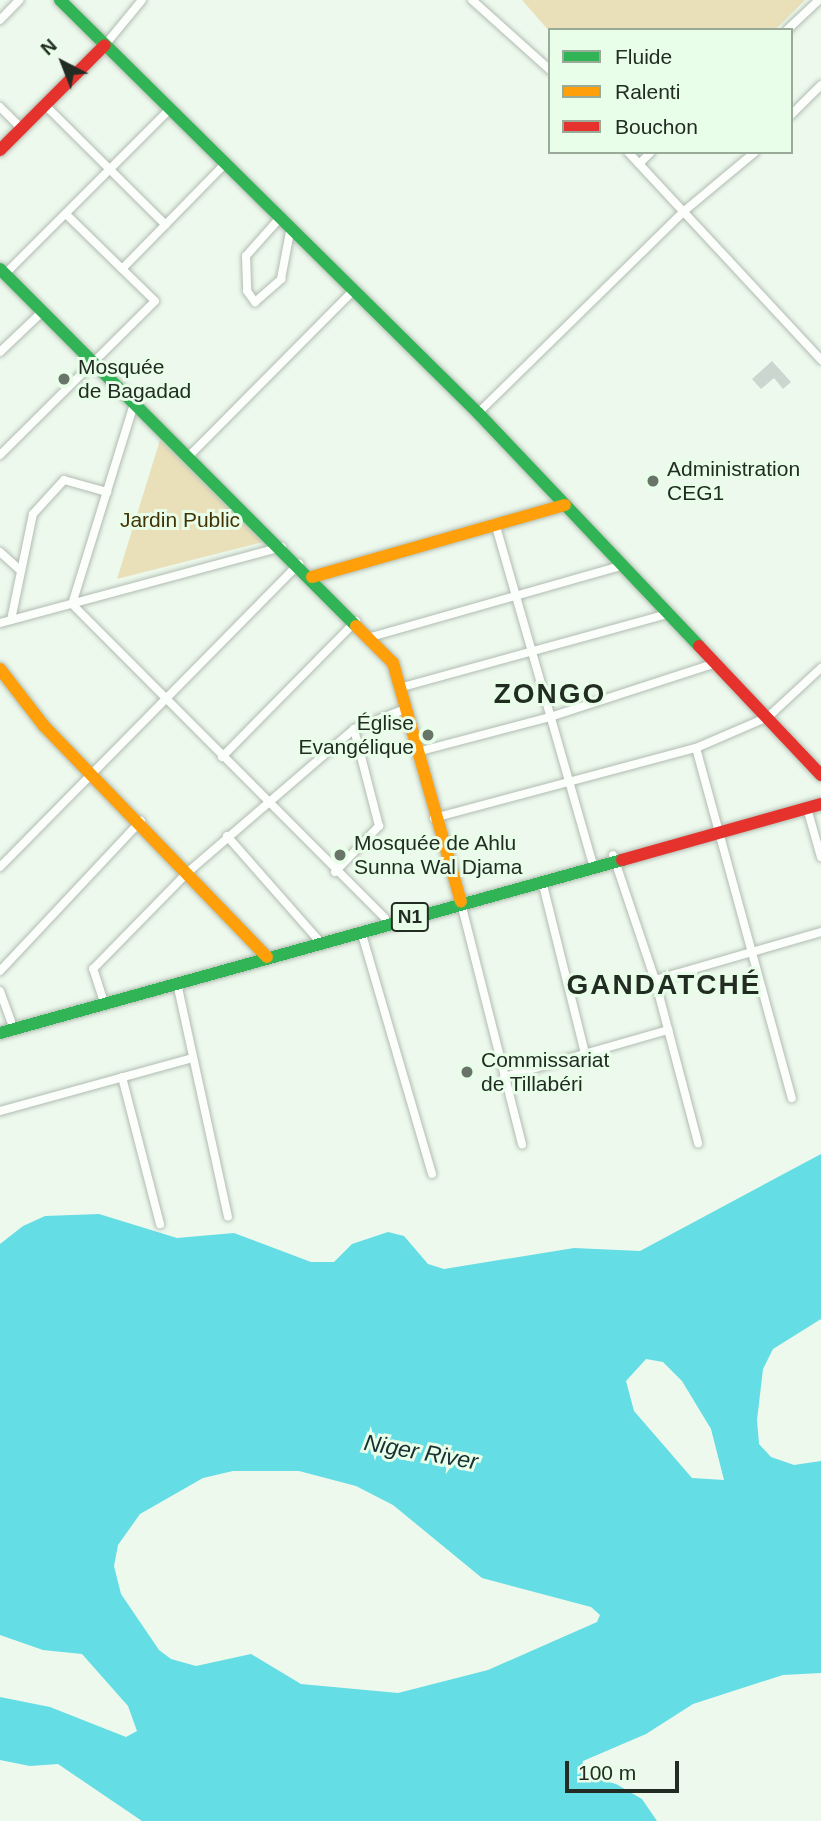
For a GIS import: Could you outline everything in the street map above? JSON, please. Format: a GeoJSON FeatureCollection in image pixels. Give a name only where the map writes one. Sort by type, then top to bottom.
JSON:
{"type":"FeatureCollection","features":[{"type":"Feature","properties":{"kind":"street"},"geometry":{"type":"LineString","coordinates":[[0,20],[19,0]]}},
{"type":"Feature","properties":{"kind":"street"},"geometry":{"type":"LineString","coordinates":[[60,0],[351,293],[478,413],[620,566],[821,775]]}},
{"type":"Feature","properties":{"kind":"street"},"geometry":{"type":"LineString","coordinates":[[0,150],[105,45],[142,0]]}},
{"type":"Feature","properties":{"kind":"street"},"geometry":{"type":"LineString","coordinates":[[472,0],[548,68]]}},
{"type":"Feature","properties":{"kind":"street"},"geometry":{"type":"LineString","coordinates":[[789,28],[818,5]]}},
{"type":"Feature","properties":{"kind":"street"},"geometry":{"type":"LineString","coordinates":[[793,113],[821,85]]}},
{"type":"Feature","properties":{"kind":"street"},"geometry":{"type":"LineString","coordinates":[[45,106],[166,225]]}},
{"type":"Feature","properties":{"kind":"street"},"geometry":{"type":"LineString","coordinates":[[0,107],[22,129]]}},
{"type":"Feature","properties":{"kind":"street"},"geometry":{"type":"LineString","coordinates":[[169,110],[66,214],[3,272],[356,621],[393,663],[434,818],[460,899],[522,1144]]}},
{"type":"Feature","properties":{"kind":"street"},"geometry":{"type":"LineString","coordinates":[[630,154],[821,360]]}},
{"type":"Feature","properties":{"kind":"street"},"geometry":{"type":"LineString","coordinates":[[639,164],[649,154]]}},
{"type":"Feature","properties":{"kind":"street"},"geometry":{"type":"LineString","coordinates":[[478,413],[683,212],[753,154]]}},
{"type":"Feature","properties":{"kind":"street"},"geometry":{"type":"LineString","coordinates":[[122,269],[224,166]]}},
{"type":"Feature","properties":{"kind":"street"},"geometry":{"type":"LineString","coordinates":[[0,455],[155,301],[66,214]]}},
{"type":"Feature","properties":{"kind":"street"},"geometry":{"type":"LineString","coordinates":[[278,220],[246,256],[247,291],[255,302],[281,279],[290,232]]}},
{"type":"Feature","properties":{"kind":"street"},"geometry":{"type":"LineString","coordinates":[[188,457],[351,293]]}},
{"type":"Feature","properties":{"kind":"street"},"geometry":{"type":"LineString","coordinates":[[0,352],[42,312]]}},
{"type":"Feature","properties":{"kind":"street"},"geometry":{"type":"LineString","coordinates":[[72,604],[134,404]]}},
{"type":"Feature","properties":{"kind":"street"},"geometry":{"type":"LineString","coordinates":[[11,620],[19,569],[33,514],[64,480],[107,492]]}},
{"type":"Feature","properties":{"kind":"street"},"geometry":{"type":"LineString","coordinates":[[312,577],[565,505]]}},
{"type":"Feature","properties":{"kind":"street"},"geometry":{"type":"LineString","coordinates":[[495,523],[592,862]]}},
{"type":"Feature","properties":{"kind":"street"},"geometry":{"type":"LineString","coordinates":[[0,623],[282,547]]}},
{"type":"Feature","properties":{"kind":"street"},"geometry":{"type":"LineString","coordinates":[[0,552],[19,569]]}},
{"type":"Feature","properties":{"kind":"street"},"geometry":{"type":"LineString","coordinates":[[0,867],[299,564]]}},
{"type":"Feature","properties":{"kind":"street"},"geometry":{"type":"LineString","coordinates":[[371,637],[620,566]]}},
{"type":"Feature","properties":{"kind":"street"},"geometry":{"type":"LineString","coordinates":[[72,604],[265,802],[385,918]]}},
{"type":"Feature","properties":{"kind":"street"},"geometry":{"type":"LineString","coordinates":[[399,688],[667,614]]}},
{"type":"Feature","properties":{"kind":"street"},"geometry":{"type":"LineString","coordinates":[[222,758],[356,621]]}},
{"type":"Feature","properties":{"kind":"street"},"geometry":{"type":"LineString","coordinates":[[416,752],[550,717],[716,663]]}},
{"type":"Feature","properties":{"kind":"street"},"geometry":{"type":"LineString","coordinates":[[434,818],[696,748],[768,717],[821,668]]}},
{"type":"Feature","properties":{"kind":"street"},"geometry":{"type":"LineString","coordinates":[[0,669],[92,774],[141,821],[264,954]]}},
{"type":"Feature","properties":{"kind":"street"},"geometry":{"type":"LineString","coordinates":[[103,999],[93,968],[188,872],[265,802],[354,729],[405,709]]}},
{"type":"Feature","properties":{"kind":"street"},"geometry":{"type":"LineString","coordinates":[[335,872],[379,826],[354,729]]}},
{"type":"Feature","properties":{"kind":"street"},"geometry":{"type":"LineString","coordinates":[[696,748],[716,832],[754,952],[792,1098]]}},
{"type":"Feature","properties":{"kind":"street","name":"N1"},"geometry":{"type":"LineString","coordinates":[[716,832],[821,798]]}},
{"type":"Feature","properties":{"kind":"street","name":"N1"},"geometry":{"type":"LineString","coordinates":[[318,939],[361,931],[460,899],[542,881],[614,858],[821,804]]}},
{"type":"Feature","properties":{"kind":"street"},"geometry":{"type":"LineString","coordinates":[[807,808],[821,857]]}},
{"type":"Feature","properties":{"kind":"street"},"geometry":{"type":"LineString","coordinates":[[0,971],[141,821]]}},
{"type":"Feature","properties":{"kind":"street"},"geometry":{"type":"LineString","coordinates":[[227,836],[318,939]]}},
{"type":"Feature","properties":{"kind":"street"},"geometry":{"type":"LineString","coordinates":[[614,858],[655,980],[698,1143]]}},
{"type":"Feature","properties":{"kind":"street","name":"N1"},"geometry":{"type":"LineString","coordinates":[[5,1022],[103,999],[385,918],[614,858]]}},
{"type":"Feature","properties":{"kind":"street"},"geometry":{"type":"LineString","coordinates":[[542,881],[585,1053]]}},
{"type":"Feature","properties":{"kind":"street"},"geometry":{"type":"LineString","coordinates":[[361,931],[432,1174]]}},
{"type":"Feature","properties":{"kind":"street"},"geometry":{"type":"LineString","coordinates":[[655,980],[821,932]]}},
{"type":"Feature","properties":{"kind":"street","name":"N1"},"geometry":{"type":"LineString","coordinates":[[0,1033],[177,983],[264,954]]}},
{"type":"Feature","properties":{"kind":"street"},"geometry":{"type":"LineString","coordinates":[[177,983],[229,1216]]}},
{"type":"Feature","properties":{"kind":"street"},"geometry":{"type":"LineString","coordinates":[[0,991],[5,1022]]}},
{"type":"Feature","properties":{"kind":"street"},"geometry":{"type":"LineString","coordinates":[[504,1077],[668,1030]]}},
{"type":"Feature","properties":{"kind":"street"},"geometry":{"type":"LineString","coordinates":[[0,1111],[193,1058]]}},
{"type":"Feature","properties":{"kind":"street"},"geometry":{"type":"LineString","coordinates":[[122,1077],[160,1224]]}},
{"type":"Feature","properties":{"kind":"green space"},"geometry":{"type":"Polygon","coordinates":[[[522,0],[805,0],[777,28],[548,30],[522,0]]]}},
{"type":"Feature","properties":{"kind":"green space","name":"Jardin Public"},"geometry":{"type":"Polygon","coordinates":[[[160,440],[263,542],[117,579],[160,440]]]}},
{"type":"Feature","properties":{"kind":"water","name":"Niger River"},"geometry":{"type":"Polygon","coordinates":[[[821,1154],[821,1319],[773,1349],[763,1369],[757,1420],[759,1444],[771,1457],[794,1465],[821,1461],[821,1673],[783,1675],[693,1704],[646,1734],[583,1761],[581,1775],[616,1784],[642,1799],[657,1821],[142,1821],[58,1764],[30,1766],[0,1760],[0,1697],[50,1707],[126,1737],[137,1731],[128,1706],[82,1654],[43,1650],[0,1635],[0,1244],[23,1226],[45,1216],[99,1214],[177,1238],[234,1233],[311,1262],[334,1262],[352,1244],[388,1232],[404,1236],[428,1264],[444,1269],[574,1248],[640,1251],[821,1154]],[[646,1359],[626,1381],[634,1411],[692,1478],[724,1480],[711,1429],[682,1381],[663,1362],[646,1359]],[[233,1471],[203,1478],[140,1514],[118,1545],[114,1566],[121,1594],[159,1650],[171,1659],[196,1666],[251,1654],[301,1684],[398,1693],[488,1670],[597,1622],[600,1615],[591,1607],[482,1578],[393,1505],[356,1486],[299,1471],[233,1471]]]}},
{"type":"Feature","properties":{"kind":"building"},"geometry":{"type":"Polygon","coordinates":[[[772,361],[791,382],[783,389],[774,378],[761,389],[752,379],[772,361]]]}},
{"type":"Feature","properties":{"kind":"traffic: fast"},"geometry":{"type":"LineString","coordinates":[[60,0],[478,413],[699,646]]}},
{"type":"Feature","properties":{"kind":"traffic: fast"},"geometry":{"type":"LineString","coordinates":[[0,269],[356,626]]}},
{"type":"Feature","properties":{"kind":"traffic: fast"},"geometry":{"type":"LineString","coordinates":[[0,1033],[622,860]]}},
{"type":"Feature","properties":{"kind":"traffic: slow"},"geometry":{"type":"LineString","coordinates":[[312,577],[565,505]]}},
{"type":"Feature","properties":{"kind":"traffic: slow"},"geometry":{"type":"LineString","coordinates":[[356,626],[393,663],[461,902]]}},
{"type":"Feature","properties":{"kind":"traffic: slow"},"geometry":{"type":"LineString","coordinates":[[0,669],[44,726],[267,957]]}},
{"type":"Feature","properties":{"kind":"traffic: jam"},"geometry":{"type":"LineString","coordinates":[[0,150],[105,45]]}},
{"type":"Feature","properties":{"kind":"traffic: jam"},"geometry":{"type":"LineString","coordinates":[[699,646],[821,775]]}},
{"type":"Feature","properties":{"kind":"traffic: jam"},"geometry":{"type":"LineString","coordinates":[[622,860],[821,804]]}},
{"type":"Feature","properties":{"kind":"place","name":"Mosquée de Bagadad"},"geometry":{"type":"Point","coordinates":[64,379]}},
{"type":"Feature","properties":{"kind":"place","name":"Administration CEG1"},"geometry":{"type":"Point","coordinates":[653,481]}},
{"type":"Feature","properties":{"kind":"place","name":"Église Evangélique"},"geometry":{"type":"Point","coordinates":[428,735]}},
{"type":"Feature","properties":{"kind":"place","name":"Mosquée de Ahlu Sunna Wal Djama"},"geometry":{"type":"Point","coordinates":[340,855]}},
{"type":"Feature","properties":{"kind":"place","name":"Commissariat de Tillabéri"},"geometry":{"type":"Point","coordinates":[467,1072]}},
{"type":"Feature","properties":{"kind":"district","name":"ZONGO"},"geometry":{"type":"Point","coordinates":[550,694]}},
{"type":"Feature","properties":{"kind":"district","name":"GANDATCHÉ"},"geometry":{"type":"Point","coordinates":[664,985]}}]}
